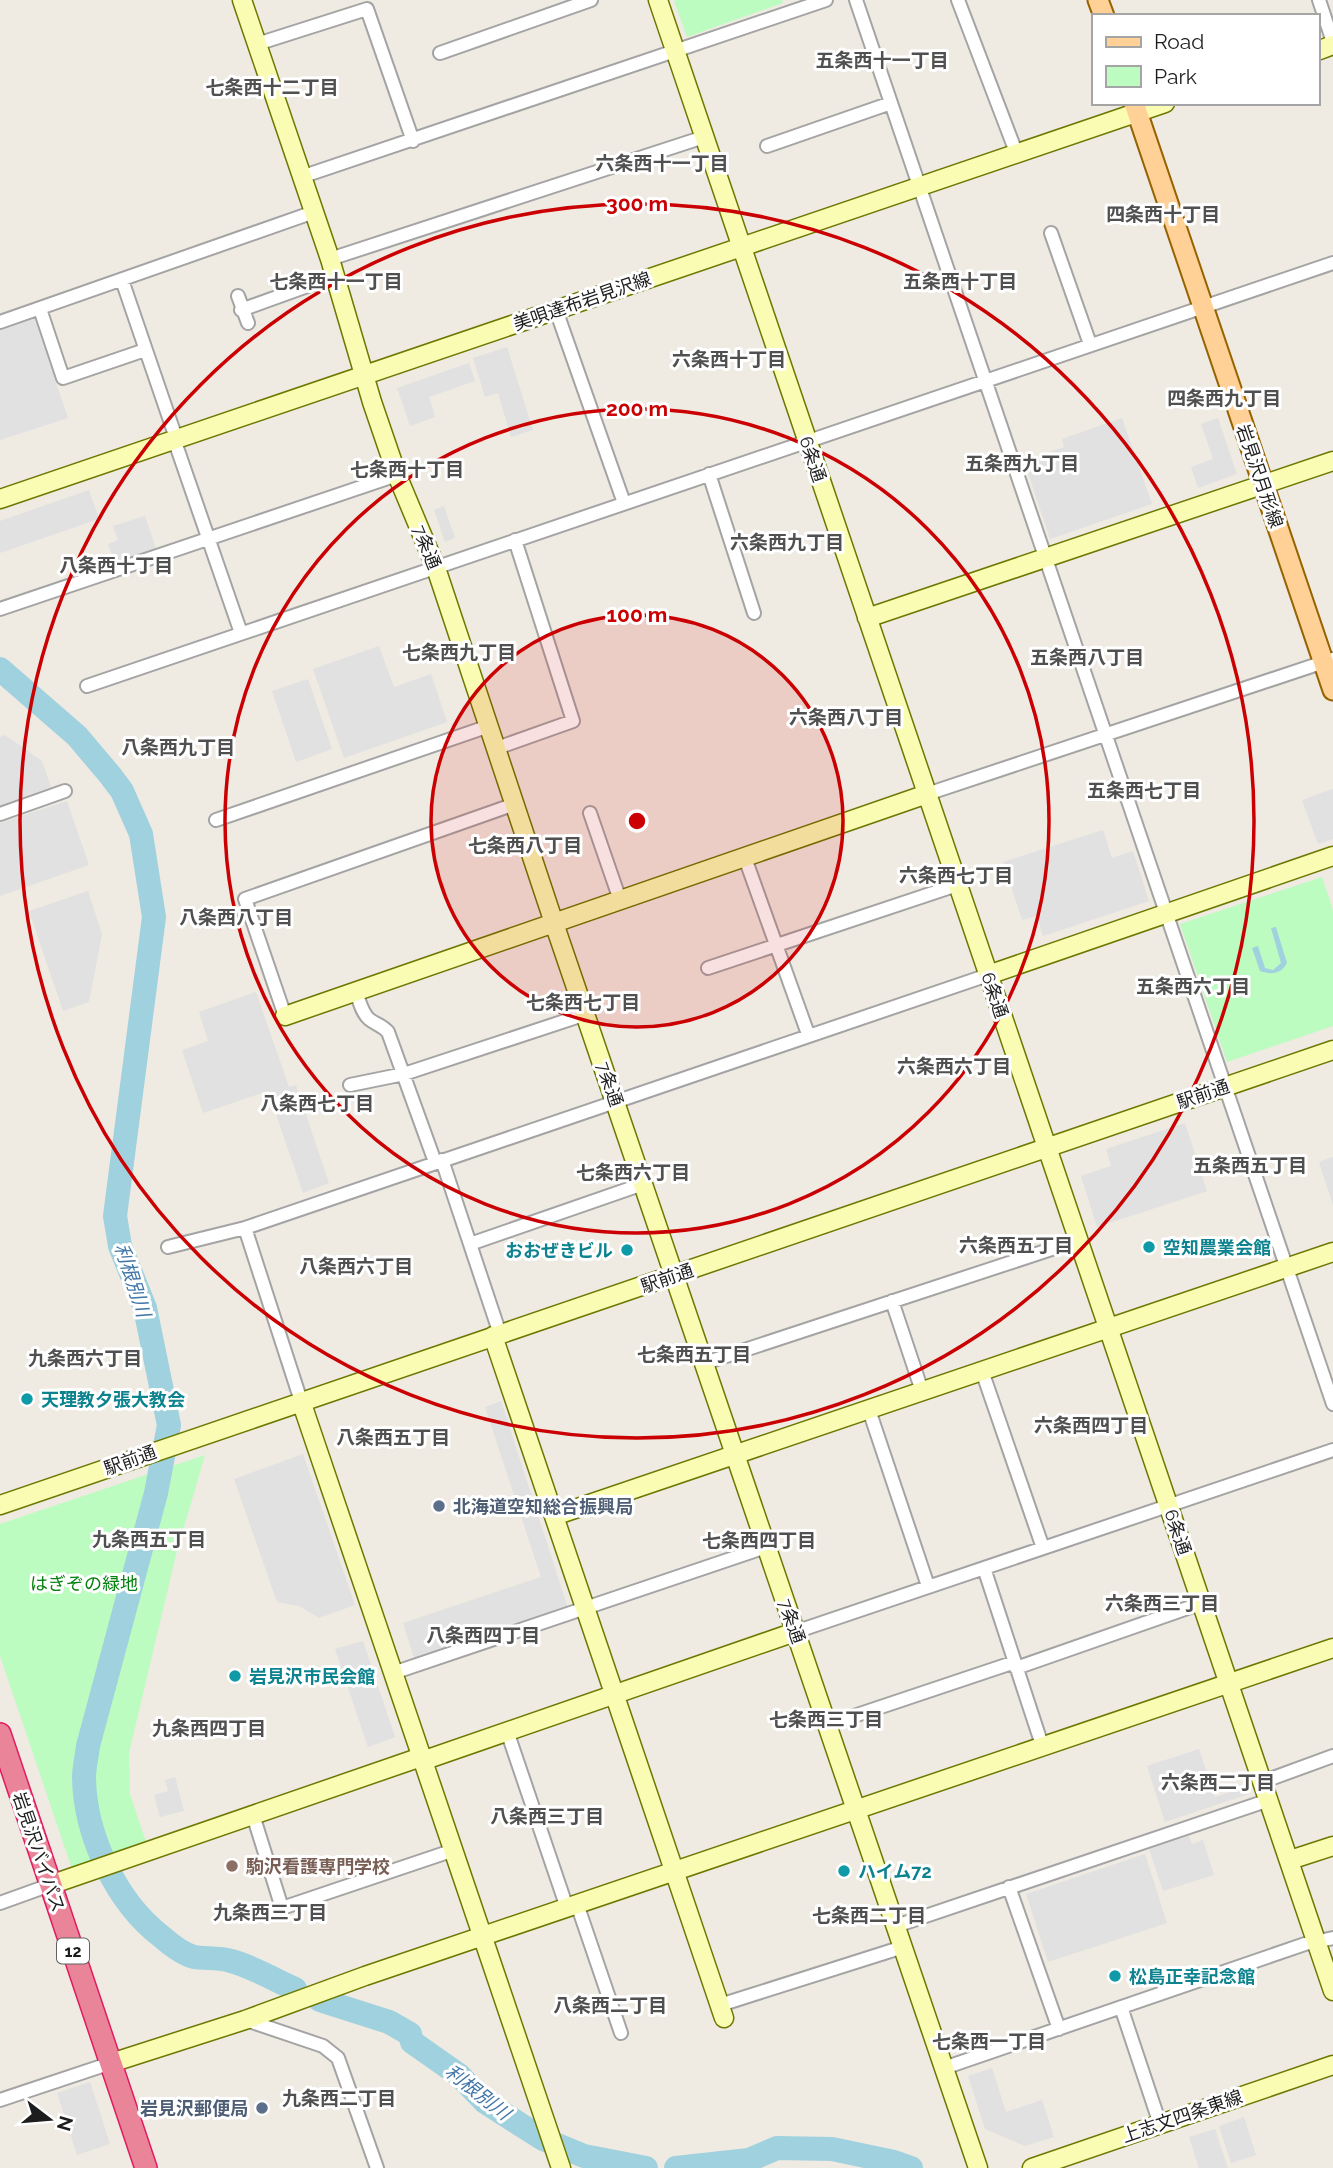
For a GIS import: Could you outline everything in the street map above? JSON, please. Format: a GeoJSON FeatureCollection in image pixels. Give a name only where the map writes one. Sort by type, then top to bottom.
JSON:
{"type":"FeatureCollection","features":[{"type":"Feature","properties":{"kind":"highway","name":"岩見沢バイパス"},"geometry":{"type":"LineString","coordinates":[[0,1734],[5,1763],[50,1885],[146,2168]]}},
{"type":"Feature","properties":{"kind":"main road","name":"岩見沢月形線"},"geometry":{"type":"LineString","coordinates":[[1136,108],[1262,485],[1328,660],[1333,690]]}},
{"type":"Feature","properties":{"kind":"street","name":"7条通"},"geometry":{"type":"LineString","coordinates":[[242,0],[332,267],[397,475],[436,568],[977,2166]]}},
{"type":"Feature","properties":{"kind":"street"},"geometry":{"type":"LineString","coordinates":[[440,53],[591,0]]}},
{"type":"Feature","properties":{"kind":"street","name":"6条通"},"geometry":{"type":"LineString","coordinates":[[658,0],[1262,1782],[1290,1860],[1325,1940],[1333,1991]]}},
{"type":"Feature","properties":{"kind":"street"},"geometry":{"type":"LineString","coordinates":[[301,177],[827,0]]}},
{"type":"Feature","properties":{"kind":"street"},"geometry":{"type":"LineString","coordinates":[[856,0],[1333,1404]]}},
{"type":"Feature","properties":{"kind":"street"},"geometry":{"type":"LineString","coordinates":[[958,0],[1016,152]]}},
{"type":"Feature","properties":{"kind":"street"},"geometry":{"type":"LineString","coordinates":[[1319,0],[1333,44]]}},
{"type":"Feature","properties":{"kind":"street"},"geometry":{"type":"LineString","coordinates":[[257,44],[367,9],[414,141]]}},
{"type":"Feature","properties":{"kind":"street"},"geometry":{"type":"LineString","coordinates":[[767,146],[891,103]]}},
{"type":"Feature","properties":{"kind":"street","name":"美唄達布岩見沢線"},"geometry":{"type":"LineString","coordinates":[[0,499],[920,186],[1136,108],[1153,105]]}},
{"type":"Feature","properties":{"kind":"street"},"geometry":{"type":"LineString","coordinates":[[242,310],[332,267],[704,137]]}},
{"type":"Feature","properties":{"kind":"street"},"geometry":{"type":"LineString","coordinates":[[0,322],[314,212]]}},
{"type":"Feature","properties":{"kind":"street"},"geometry":{"type":"LineString","coordinates":[[1051,233],[1090,344]]}},
{"type":"Feature","properties":{"kind":"street"},"geometry":{"type":"LineString","coordinates":[[87,686],[1333,263]]}},
{"type":"Feature","properties":{"kind":"street"},"geometry":{"type":"LineString","coordinates":[[122,280],[241,633]]}},
{"type":"Feature","properties":{"kind":"street"},"geometry":{"type":"LineString","coordinates":[[238,296],[248,323]]}},
{"type":"Feature","properties":{"kind":"street"},"geometry":{"type":"LineString","coordinates":[[40,309],[64,378],[145,350]]}},
{"type":"Feature","properties":{"kind":"street"},"geometry":{"type":"LineString","coordinates":[[556,310],[624,503]]}},
{"type":"Feature","properties":{"kind":"street"},"geometry":{"type":"LineString","coordinates":[[867,618],[1333,461]]}},
{"type":"Feature","properties":{"kind":"street"},"geometry":{"type":"LineString","coordinates":[[709,474],[754,613]]}},
{"type":"Feature","properties":{"kind":"street"},"geometry":{"type":"LineString","coordinates":[[0,609],[397,475]]}},
{"type":"Feature","properties":{"kind":"street"},"geometry":{"type":"LineString","coordinates":[[497,748],[573,721],[515,540]]}},
{"type":"Feature","properties":{"kind":"street"},"geometry":{"type":"LineString","coordinates":[[515,804],[244,899],[285,1016],[927,794],[1328,660]]}},
{"type":"Feature","properties":{"kind":"street"},"geometry":{"type":"LineString","coordinates":[[216,820],[489,726]]}},
{"type":"Feature","properties":{"kind":"street"},"geometry":{"type":"LineString","coordinates":[[0,814],[65,791]]}},
{"type":"Feature","properties":{"kind":"street"},"geometry":{"type":"LineString","coordinates":[[590,813],[620,900]]}},
{"type":"Feature","properties":{"kind":"street"},"geometry":{"type":"LineString","coordinates":[[169,1247],[245,1228],[1333,856]]}},
{"type":"Feature","properties":{"kind":"street"},"geometry":{"type":"LineString","coordinates":[[745,858],[807,1034]]}},
{"type":"Feature","properties":{"kind":"street"},"geometry":{"type":"LineString","coordinates":[[708,968],[957,885]]}},
{"type":"Feature","properties":{"kind":"street"},"geometry":{"type":"LineString","coordinates":[[356,992],[365,1015],[388,1032],[470,1244],[554,1516],[722,2012],[903,1947]]}},
{"type":"Feature","properties":{"kind":"street"},"geometry":{"type":"LineString","coordinates":[[350,1085],[404,1074],[586,1014]]}},
{"type":"Feature","properties":{"kind":"street","name":"駅前通"},"geometry":{"type":"LineString","coordinates":[[0,1505],[1333,1050]]}},
{"type":"Feature","properties":{"kind":"street"},"geometry":{"type":"LineString","coordinates":[[470,1244],[643,1184]]}},
{"type":"Feature","properties":{"kind":"street"},"geometry":{"type":"LineString","coordinates":[[245,1228],[421,1759],[484,1936],[561,2168]]}},
{"type":"Feature","properties":{"kind":"street"},"geometry":{"type":"LineString","coordinates":[[705,1363],[1079,1240]]}},
{"type":"Feature","properties":{"kind":"street"},"geometry":{"type":"LineString","coordinates":[[554,1516],[1333,1252]]}},
{"type":"Feature","properties":{"kind":"street"},"geometry":{"type":"LineString","coordinates":[[892,1301],[922,1391]]}},
{"type":"Feature","properties":{"kind":"street"},"geometry":{"type":"LineString","coordinates":[[982,1371],[1043,1548]]}},
{"type":"Feature","properties":{"kind":"street"},"geometry":{"type":"LineString","coordinates":[[869,1410],[929,1586]]}},
{"type":"Feature","properties":{"kind":"street"},"geometry":{"type":"LineString","coordinates":[[0,1903],[1333,1450]]}},
{"type":"Feature","properties":{"kind":"street"},"geometry":{"type":"LineString","coordinates":[[393,1673],[766,1548]]}},
{"type":"Feature","properties":{"kind":"street"},"geometry":{"type":"LineString","coordinates":[[984,1568],[1042,1745]]}},
{"type":"Feature","properties":{"kind":"street"},"geometry":{"type":"LineString","coordinates":[[827,1725],[1202,1603]]}},
{"type":"Feature","properties":{"kind":"street"},"geometry":{"type":"LineString","coordinates":[[0,2100],[253,2017],[365,1976],[1333,1648]]}},
{"type":"Feature","properties":{"kind":"street"},"geometry":{"type":"LineString","coordinates":[[507,1731],[621,2033]]}},
{"type":"Feature","properties":{"kind":"street"},"geometry":{"type":"LineString","coordinates":[[1262,1782],[1333,1756]]}},
{"type":"Feature","properties":{"kind":"street"},"geometry":{"type":"LineString","coordinates":[[896,1926],[1269,1800]]}},
{"type":"Feature","properties":{"kind":"street"},"geometry":{"type":"LineString","coordinates":[[253,1815],[282,1908],[454,1850]]}},
{"type":"Feature","properties":{"kind":"street"},"geometry":{"type":"LineString","coordinates":[[1290,1860],[1333,1846]]}},
{"type":"Feature","properties":{"kind":"street"},"geometry":{"type":"LineString","coordinates":[[1009,1887],[1059,2029]]}},
{"type":"Feature","properties":{"kind":"street"},"geometry":{"type":"LineString","coordinates":[[944,2068],[1325,1940]]}},
{"type":"Feature","properties":{"kind":"street"},"geometry":{"type":"LineString","coordinates":[[1121,2007],[1160,2124]]}},
{"type":"Feature","properties":{"kind":"street"},"geometry":{"type":"LineString","coordinates":[[253,2017],[323,2046],[338,2058],[377,2168]]}},
{"type":"Feature","properties":{"kind":"street","name":"上志文四条東線"},"geometry":{"type":"LineString","coordinates":[[1032,2168],[1333,2065]]}},
{"type":"Feature","properties":{"kind":"green space"},"geometry":{"type":"Polygon","coordinates":[[[782,0],[783,3],[687,37],[674,1],[782,0]]]}},
{"type":"Feature","properties":{"kind":"green space"},"geometry":{"type":"Polygon","coordinates":[[[1322,877],[1333,910],[1333,1026],[1227,1062],[1180,924],[1322,877]]]}},
{"type":"Feature","properties":{"kind":"green space","name":"はぎぞの緑地"},"geometry":{"type":"Polygon","coordinates":[[[205,1455],[176,1555],[129,1753],[130,1794],[146,1842],[72,1869],[0,1656],[0,1524],[205,1455]]]}},
{"type":"Feature","properties":{"kind":"shaded area"},"geometry":{"type":"Polygon","coordinates":[[[34,318],[68,418],[0,440],[0,330],[34,318]]]}},
{"type":"Feature","properties":{"kind":"shaded area"},"geometry":{"type":"Polygon","coordinates":[[[507,347],[533,430],[511,437],[498,393],[485,397],[473,358],[507,347]]]}},
{"type":"Feature","properties":{"kind":"shaded area"},"geometry":{"type":"Polygon","coordinates":[[[469,363],[475,381],[429,397],[435,417],[410,426],[397,388],[469,363]]]}},
{"type":"Feature","properties":{"kind":"shaded area"},"geometry":{"type":"Polygon","coordinates":[[[1122,418],[1152,504],[1050,539],[1024,461],[1064,447],[1062,439],[1122,418]]]}},
{"type":"Feature","properties":{"kind":"shaded area"},"geometry":{"type":"Polygon","coordinates":[[[1218,418],[1237,474],[1198,488],[1191,467],[1213,459],[1201,424],[1218,418]]]}},
{"type":"Feature","properties":{"kind":"shaded area"},"geometry":{"type":"Polygon","coordinates":[[[89,490],[99,519],[0,553],[0,521],[89,490]]]}},
{"type":"Feature","properties":{"kind":"shaded area"},"geometry":{"type":"Polygon","coordinates":[[[444,506],[455,538],[445,542],[434,510],[444,506]]]}},
{"type":"Feature","properties":{"kind":"shaded area"},"geometry":{"type":"Polygon","coordinates":[[[145,516],[156,549],[115,563],[108,544],[118,540],[113,526],[145,516]]]}},
{"type":"Feature","properties":{"kind":"shaded area"},"geometry":{"type":"Polygon","coordinates":[[[379,646],[394,687],[431,674],[447,722],[344,758],[313,669],[379,646]]]}},
{"type":"Feature","properties":{"kind":"shaded area"},"geometry":{"type":"Polygon","coordinates":[[[308,679],[332,749],[296,762],[272,691],[308,679]]]}},
{"type":"Feature","properties":{"kind":"shaded area"},"geometry":{"type":"Polygon","coordinates":[[[5,735],[42,761],[51,787],[0,805],[0,737],[5,735]]]}},
{"type":"Feature","properties":{"kind":"shaded area"},"geometry":{"type":"Polygon","coordinates":[[[1333,789],[1333,839],[1318,844],[1302,800],[1333,789]]]}},
{"type":"Feature","properties":{"kind":"shaded area"},"geometry":{"type":"Polygon","coordinates":[[[67,801],[89,865],[0,896],[0,823],[67,801]]]}},
{"type":"Feature","properties":{"kind":"shaded area"},"geometry":{"type":"Polygon","coordinates":[[[1103,830],[1112,858],[1133,851],[1149,901],[1043,936],[1037,916],[1022,920],[1003,862],[1103,830]]]}},
{"type":"Feature","properties":{"kind":"shaded area"},"geometry":{"type":"Polygon","coordinates":[[[88,891],[102,934],[89,1002],[63,1011],[29,911],[88,891]]]}},
{"type":"Feature","properties":{"kind":"shaded area"},"geometry":{"type":"Polygon","coordinates":[[[256,992],[289,1087],[296,1085],[329,1183],[303,1193],[268,1091],[203,1113],[182,1050],[208,1041],[199,1012],[256,992]]]}},
{"type":"Feature","properties":{"kind":"shaded area"},"geometry":{"type":"Polygon","coordinates":[[[1185,1123],[1207,1191],[1097,1227],[1081,1176],[1111,1166],[1106,1149],[1185,1123]]]}},
{"type":"Feature","properties":{"kind":"shaded area"},"geometry":{"type":"Polygon","coordinates":[[[1333,1157],[1333,1205],[1319,1162],[1333,1157]]]}},
{"type":"Feature","properties":{"kind":"shaded area"},"geometry":{"type":"Polygon","coordinates":[[[501,1401],[568,1608],[414,1658],[403,1623],[541,1577],[485,1407],[501,1401]]]}},
{"type":"Feature","properties":{"kind":"shaded area"},"geometry":{"type":"Polygon","coordinates":[[[303,1454],[355,1605],[319,1618],[299,1606],[277,1602],[234,1479],[303,1454]]]}},
{"type":"Feature","properties":{"kind":"shaded area"},"geometry":{"type":"Polygon","coordinates":[[[363,1641],[395,1737],[368,1747],[335,1649],[363,1641]]]}},
{"type":"Feature","properties":{"kind":"shaded area"},"geometry":{"type":"Polygon","coordinates":[[[1199,1749],[1215,1797],[1246,1787],[1249,1794],[1165,1822],[1147,1766],[1199,1749]]]}},
{"type":"Feature","properties":{"kind":"shaded area"},"geometry":{"type":"Polygon","coordinates":[[[175,1777],[184,1811],[160,1817],[154,1795],[168,1791],[165,1780],[175,1777]]]}},
{"type":"Feature","properties":{"kind":"shaded area"},"geometry":{"type":"Polygon","coordinates":[[[1189,1836],[1192,1844],[1203,1840],[1214,1875],[1163,1891],[1149,1849],[1189,1836]]]}},
{"type":"Feature","properties":{"kind":"shaded area"},"geometry":{"type":"Polygon","coordinates":[[[1145,1854],[1167,1923],[1048,1962],[1026,1894],[1145,1854]]]}},
{"type":"Feature","properties":{"kind":"shaded area"},"geometry":{"type":"Polygon","coordinates":[[[992,2068],[1006,2112],[1042,2100],[1054,2137],[1025,2146],[985,2129],[968,2076],[992,2068]]]}},
{"type":"Feature","properties":{"kind":"shaded area"},"geometry":{"type":"Polygon","coordinates":[[[90,2082],[110,2144],[77,2155],[57,2093],[90,2082]]]}},
{"type":"Feature","properties":{"kind":"shaded area"},"geometry":{"type":"Polygon","coordinates":[[[1244,2117],[1256,2155],[1231,2163],[1219,2126],[1244,2117]]]}},
{"type":"Feature","properties":{"kind":"shaded area"},"geometry":{"type":"Polygon","coordinates":[[[1215,2129],[1228,2168],[1199,2168],[1189,2137],[1215,2129]]]}},
{"type":"Feature","properties":{"kind":"water"},"geometry":{"type":"Polygon","coordinates":[[[1276,927],[1287,963],[1276,973],[1260,971],[1252,948],[1258,946],[1265,968],[1273,970],[1281,963],[1271,928],[1276,927]]]}},
{"type":"Feature","properties":{"kind":"waterway","name":"利根別川"},"geometry":{"type":"LineString","coordinates":[[0,669],[77,736],[122,791],[141,834],[154,917],[115,1216],[120,1246],[145,1308],[169,1425],[156,1493],[88,1746],[84,1778],[90,1822],[106,1866],[117,1886],[145,1922],[165,1940],[190,1956],[239,1963],[295,1989]]}},
{"type":"Feature","properties":{"kind":"waterway","name":"利根別川"},"geometry":{"type":"LineString","coordinates":[[320,2000],[389,2022],[410,2034],[412,2042],[459,2075],[485,2102],[543,2139],[584,2156],[646,2168]]}},
{"type":"Feature","properties":{"kind":"waterway","name":"利根別川"},"geometry":{"type":"LineString","coordinates":[[676,2168],[749,2160],[777,2148],[832,2149],[911,2168]]}},
{"type":"Feature","properties":{"kind":"place","name":"空知農業会館"},"geometry":{"type":"Point","coordinates":[1149,1247]}},
{"type":"Feature","properties":{"kind":"place","name":"おおぜきビル"},"geometry":{"type":"Point","coordinates":[627,1250]}},
{"type":"Feature","properties":{"kind":"place","name":"天理教夕張大教会"},"geometry":{"type":"Point","coordinates":[27,1399]}},
{"type":"Feature","properties":{"kind":"place","name":"北海道空知総合振興局"},"geometry":{"type":"Point","coordinates":[439,1506]}},
{"type":"Feature","properties":{"kind":"place","name":"岩見沢市民会館"},"geometry":{"type":"Point","coordinates":[235,1676]}},
{"type":"Feature","properties":{"kind":"place","name":"駒沢看護専門学校"},"geometry":{"type":"Point","coordinates":[232,1866]}},
{"type":"Feature","properties":{"kind":"place","name":"ハイム72"},"geometry":{"type":"Point","coordinates":[844,1871]}},
{"type":"Feature","properties":{"kind":"place","name":"松島正幸記念館"},"geometry":{"type":"Point","coordinates":[1115,1976]}},
{"type":"Feature","properties":{"kind":"place","name":"岩見沢郵便局"},"geometry":{"type":"Point","coordinates":[262,2108]}},
{"type":"Feature","properties":{"kind":"district","name":"五条西十一丁目"},"geometry":{"type":"Point","coordinates":[882,60]}},
{"type":"Feature","properties":{"kind":"district","name":"七条西十二丁目"},"geometry":{"type":"Point","coordinates":[272,87]}},
{"type":"Feature","properties":{"kind":"district","name":"六条西十一丁目"},"geometry":{"type":"Point","coordinates":[662,163]}},
{"type":"Feature","properties":{"kind":"district","name":"四条西十丁目"},"geometry":{"type":"Point","coordinates":[1163,214]}},
{"type":"Feature","properties":{"kind":"district","name":"七条西十一丁目"},"geometry":{"type":"Point","coordinates":[336,281]}},
{"type":"Feature","properties":{"kind":"district","name":"五条西十丁目"},"geometry":{"type":"Point","coordinates":[960,281]}},
{"type":"Feature","properties":{"kind":"district","name":"六条西十丁目"},"geometry":{"type":"Point","coordinates":[729,359]}},
{"type":"Feature","properties":{"kind":"district","name":"四条西九丁目"},"geometry":{"type":"Point","coordinates":[1224,398]}},
{"type":"Feature","properties":{"kind":"district","name":"五条西九丁目"},"geometry":{"type":"Point","coordinates":[1022,463]}},
{"type":"Feature","properties":{"kind":"district","name":"七条西十丁目"},"geometry":{"type":"Point","coordinates":[407,469]}},
{"type":"Feature","properties":{"kind":"district","name":"六条西九丁目"},"geometry":{"type":"Point","coordinates":[787,542]}},
{"type":"Feature","properties":{"kind":"district","name":"八条西十丁目"},"geometry":{"type":"Point","coordinates":[116,565]}},
{"type":"Feature","properties":{"kind":"district","name":"七条西九丁目"},"geometry":{"type":"Point","coordinates":[459,652]}},
{"type":"Feature","properties":{"kind":"district","name":"五条西八丁目"},"geometry":{"type":"Point","coordinates":[1087,657]}},
{"type":"Feature","properties":{"kind":"district","name":"六条西八丁目"},"geometry":{"type":"Point","coordinates":[846,717]}},
{"type":"Feature","properties":{"kind":"district","name":"八条西九丁目"},"geometry":{"type":"Point","coordinates":[178,747]}},
{"type":"Feature","properties":{"kind":"district","name":"五条西七丁目"},"geometry":{"type":"Point","coordinates":[1144,790]}},
{"type":"Feature","properties":{"kind":"district","name":"七条西八丁目"},"geometry":{"type":"Point","coordinates":[525,845]}},
{"type":"Feature","properties":{"kind":"district","name":"六条西七丁目"},"geometry":{"type":"Point","coordinates":[956,875]}},
{"type":"Feature","properties":{"kind":"district","name":"八条西八丁目"},"geometry":{"type":"Point","coordinates":[236,917]}},
{"type":"Feature","properties":{"kind":"district","name":"五条西六丁目"},"geometry":{"type":"Point","coordinates":[1193,986]}},
{"type":"Feature","properties":{"kind":"district","name":"七条西七丁目"},"geometry":{"type":"Point","coordinates":[583,1002]}},
{"type":"Feature","properties":{"kind":"district","name":"六条西六丁目"},"geometry":{"type":"Point","coordinates":[954,1066]}},
{"type":"Feature","properties":{"kind":"district","name":"八条西七丁目"},"geometry":{"type":"Point","coordinates":[317,1103]}},
{"type":"Feature","properties":{"kind":"district","name":"五条西五丁目"},"geometry":{"type":"Point","coordinates":[1250,1165]}},
{"type":"Feature","properties":{"kind":"district","name":"七条西六丁目"},"geometry":{"type":"Point","coordinates":[633,1172]}},
{"type":"Feature","properties":{"kind":"district","name":"六条西五丁目"},"geometry":{"type":"Point","coordinates":[1016,1245]}},
{"type":"Feature","properties":{"kind":"district","name":"八条西六丁目"},"geometry":{"type":"Point","coordinates":[356,1266]}},
{"type":"Feature","properties":{"kind":"district","name":"七条西五丁目"},"geometry":{"type":"Point","coordinates":[694,1354]}},
{"type":"Feature","properties":{"kind":"district","name":"九条西六丁目"},"geometry":{"type":"Point","coordinates":[85,1358]}},
{"type":"Feature","properties":{"kind":"district","name":"六条西四丁目"},"geometry":{"type":"Point","coordinates":[1091,1425]}},
{"type":"Feature","properties":{"kind":"district","name":"八条西五丁目"},"geometry":{"type":"Point","coordinates":[393,1437]}},
{"type":"Feature","properties":{"kind":"district","name":"九条西五丁目"},"geometry":{"type":"Point","coordinates":[149,1539]}},
{"type":"Feature","properties":{"kind":"district","name":"七条西四丁目"},"geometry":{"type":"Point","coordinates":[759,1540]}},
{"type":"Feature","properties":{"kind":"district","name":"六条西三丁目"},"geometry":{"type":"Point","coordinates":[1162,1603]}},
{"type":"Feature","properties":{"kind":"district","name":"八条西四丁目"},"geometry":{"type":"Point","coordinates":[483,1635]}},
{"type":"Feature","properties":{"kind":"district","name":"七条西三丁目"},"geometry":{"type":"Point","coordinates":[826,1719]}},
{"type":"Feature","properties":{"kind":"district","name":"九条西四丁目"},"geometry":{"type":"Point","coordinates":[209,1728]}},
{"type":"Feature","properties":{"kind":"district","name":"六条西二丁目"},"geometry":{"type":"Point","coordinates":[1218,1782]}},
{"type":"Feature","properties":{"kind":"district","name":"八条西三丁目"},"geometry":{"type":"Point","coordinates":[547,1816]}},
{"type":"Feature","properties":{"kind":"district","name":"九条西三丁目"},"geometry":{"type":"Point","coordinates":[270,1912]}},
{"type":"Feature","properties":{"kind":"district","name":"七条西二丁目"},"geometry":{"type":"Point","coordinates":[869,1915]}},
{"type":"Feature","properties":{"kind":"district","name":"八条西二丁目"},"geometry":{"type":"Point","coordinates":[610,2005]}},
{"type":"Feature","properties":{"kind":"district","name":"七条西一丁目"},"geometry":{"type":"Point","coordinates":[989,2041]}},
{"type":"Feature","properties":{"kind":"district","name":"九条西二丁目"},"geometry":{"type":"Point","coordinates":[339,2098]}}]}
